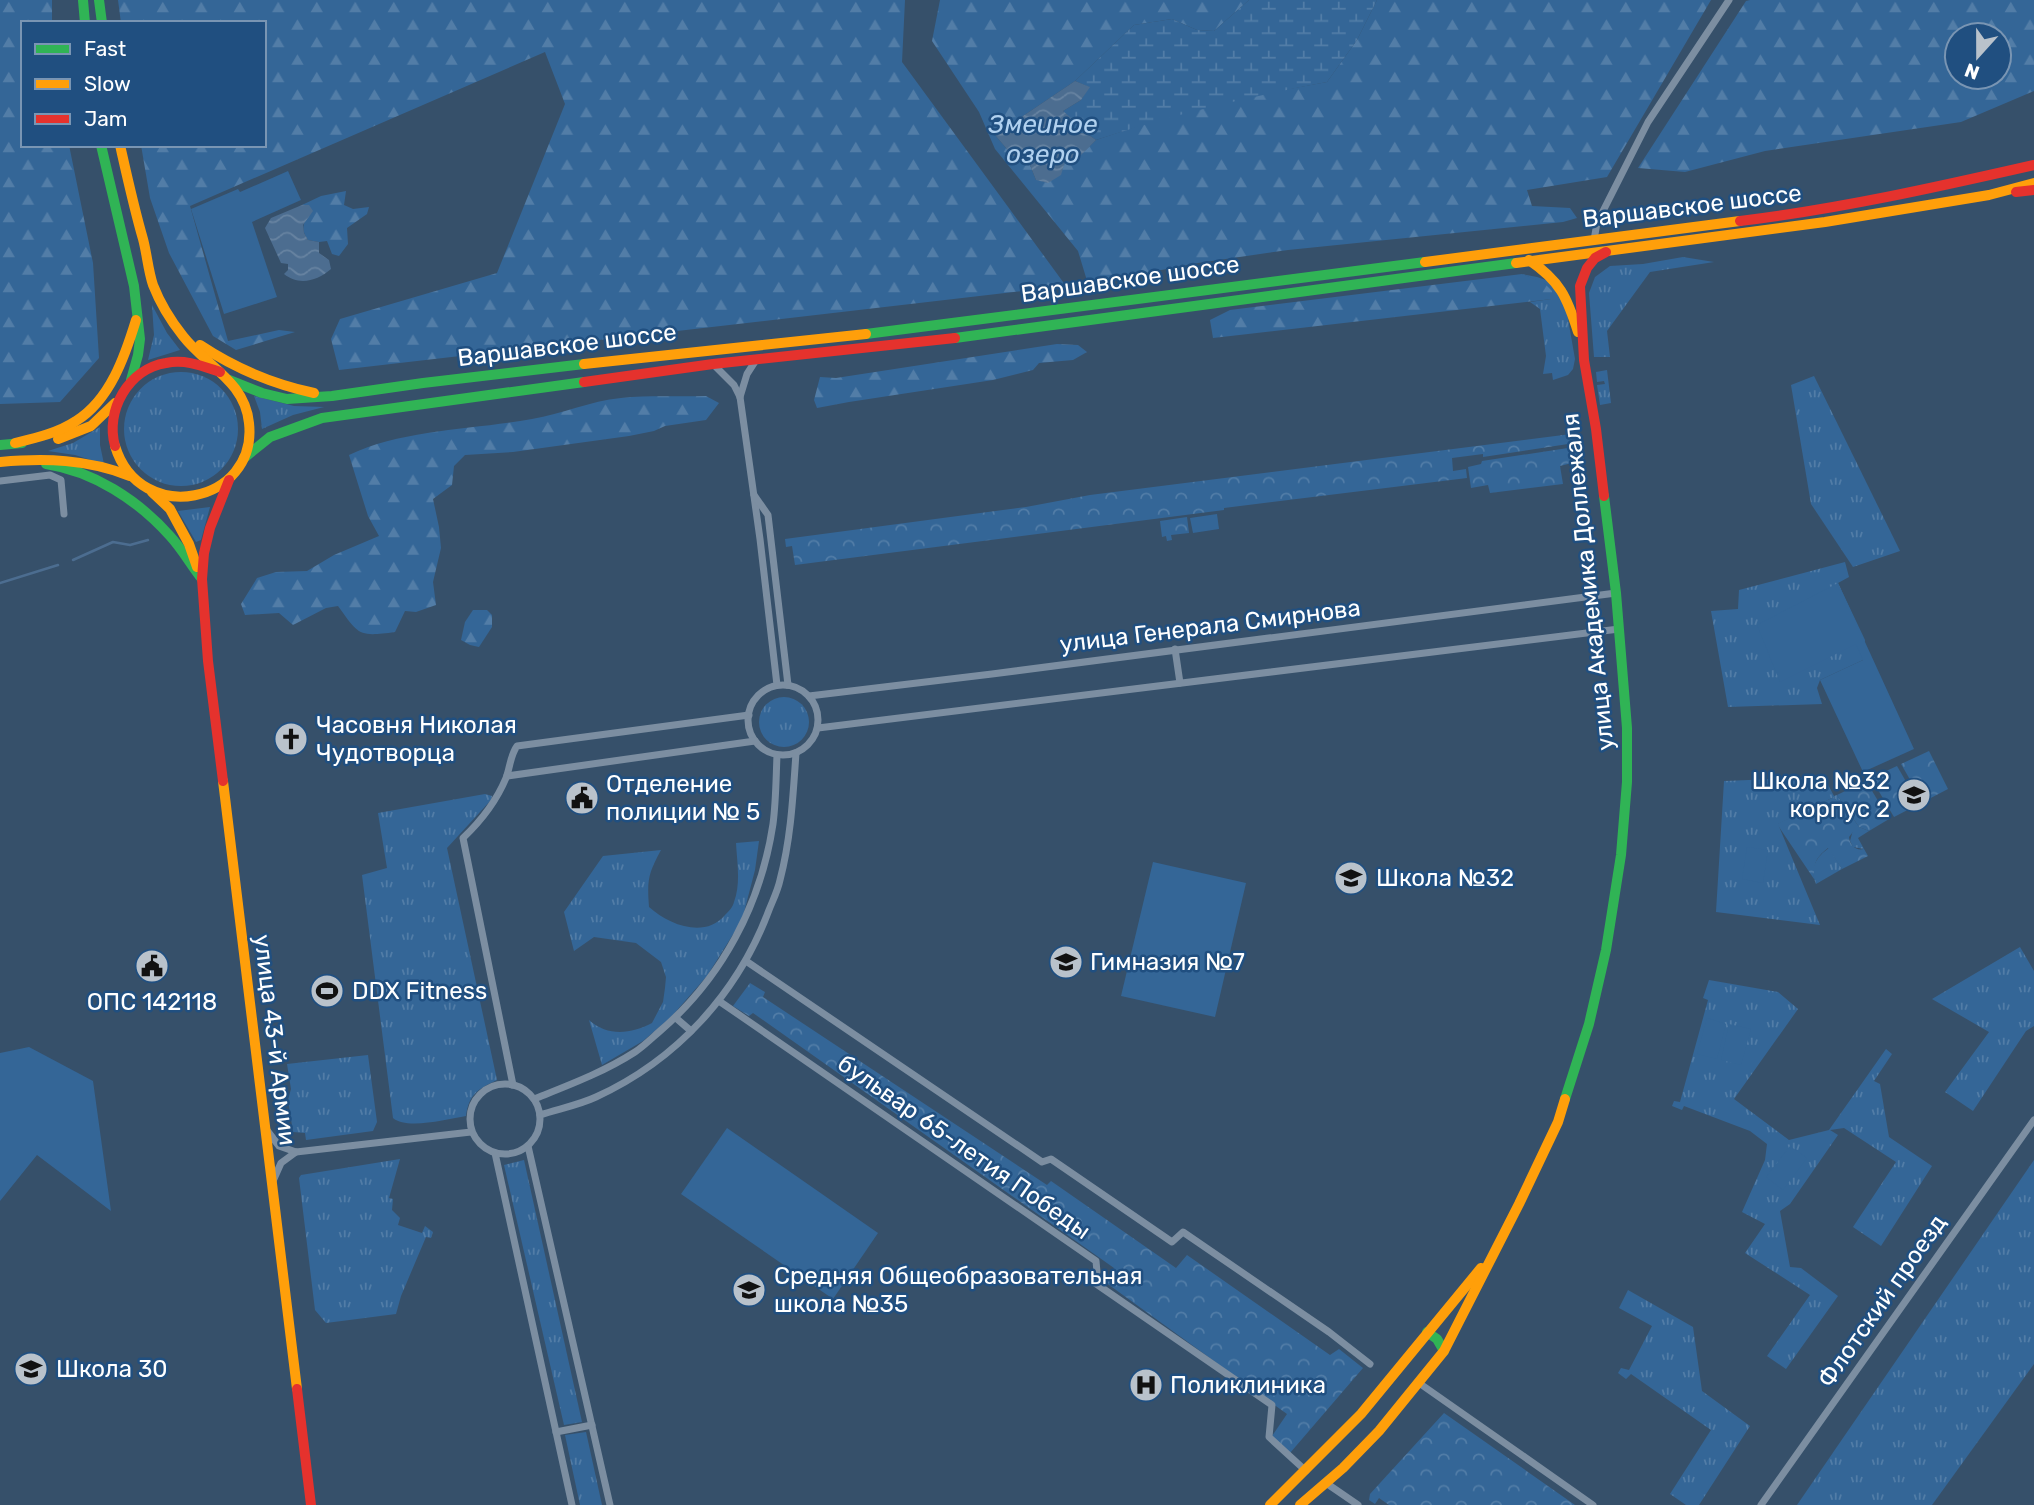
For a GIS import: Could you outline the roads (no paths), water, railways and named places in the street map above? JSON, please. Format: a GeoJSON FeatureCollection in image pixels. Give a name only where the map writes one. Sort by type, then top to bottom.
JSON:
{"type":"FeatureCollection","features":[{"type":"Feature","properties":{"kind":"main road"},"geometry":{"type":"LineString","coordinates":[[83,0],[85,21]]}},
{"type":"Feature","properties":{"kind":"main road"},"geometry":{"type":"LineString","coordinates":[[99,0],[102,21]]}},
{"type":"Feature","properties":{"kind":"main road"},"geometry":{"type":"LineString","coordinates":[[101,147],[134,286],[140,339],[131,380],[114,411],[112,435],[118,458],[132,477]]}},
{"type":"Feature","properties":{"kind":"main road"},"geometry":{"type":"LineString","coordinates":[[0,463],[36,458],[94,464],[120,471],[152,491],[175,498],[199,495],[221,485],[244,458],[250,434],[243,399],[225,376],[190,345],[156,292],[120,147]]}},
{"type":"Feature","properties":{"kind":"main road","name":"Варшавское шоссе"},"geometry":{"type":"LineString","coordinates":[[225,376],[262,393],[287,399],[332,396],[661,355],[910,330],[1835,208],[2034,165]]}},
{"type":"Feature","properties":{"kind":"main road","name":"Варшавское шоссе"},"geometry":{"type":"LineString","coordinates":[[244,458],[270,437],[322,418],[713,364],[951,338],[1825,222],[1989,195],[2034,183]]}},
{"type":"Feature","properties":{"kind":"main road"},"geometry":{"type":"LineString","coordinates":[[1989,195],[2034,190]]}},
{"type":"Feature","properties":{"kind":"main road","name":"улица Академика Доллежаля"},"geometry":{"type":"LineString","coordinates":[[1300,1505],[1378,1431],[1444,1351],[1547,1146],[1568,1094],[1589,1024],[1606,950],[1621,855],[1628,782],[1627,728],[1616,593],[1583,348],[1580,302],[1582,277],[1595,258],[1612,249]]}},
{"type":"Feature","properties":{"kind":"main road","name":"улица Академика Доллежаля"},"geometry":{"type":"LineString","coordinates":[[1528,260],[1547,271],[1565,292],[1583,348]]}},
{"type":"Feature","properties":{"kind":"main road"},"geometry":{"type":"LineString","coordinates":[[15,443],[65,428],[87,412],[105,392],[119,368],[137,316]]}},
{"type":"Feature","properties":{"kind":"main road"},"geometry":{"type":"LineString","coordinates":[[173,322],[226,363],[258,378],[293,389],[332,396]]}},
{"type":"Feature","properties":{"kind":"main road"},"geometry":{"type":"LineString","coordinates":[[131,380],[151,366],[174,360],[198,362],[225,376]]}},
{"type":"Feature","properties":{"kind":"main road"},"geometry":{"type":"LineString","coordinates":[[0,444],[56,439],[91,426],[118,400]]}},
{"type":"Feature","properties":{"kind":"main road"},"geometry":{"type":"LineString","coordinates":[[0,463],[57,465],[91,477],[146,513],[169,534],[202,579]]}},
{"type":"Feature","properties":{"kind":"main road","name":"улица 43-й Армии"},"geometry":{"type":"LineString","coordinates":[[230,477],[215,507],[202,579],[209,672],[311,1505]]}},
{"type":"Feature","properties":{"kind":"main road","name":"улица 43-й Армии"},"geometry":{"type":"LineString","coordinates":[[152,491],[170,509],[189,544],[202,579]]}},
{"type":"Feature","properties":{"kind":"main road","name":"улица Академика Доллежаля"},"geometry":{"type":"LineString","coordinates":[[1273,1503],[1361,1413],[1494,1252]]}},
{"type":"Feature","properties":{"kind":"main road"},"geometry":{"type":"LineString","coordinates":[[1427,1332],[1437,1339],[1444,1351]]}},
{"type":"Feature","properties":{"kind":"street"},"geometry":{"type":"LineString","coordinates":[[1594,240],[1597,223],[1648,122],[1730,0]]}},
{"type":"Feature","properties":{"kind":"street"},"geometry":{"type":"LineString","coordinates":[[740,397],[747,374],[757,359]]}},
{"type":"Feature","properties":{"kind":"street"},"geometry":{"type":"LineString","coordinates":[[713,364],[734,385],[740,397],[777,685]]}},
{"type":"Feature","properties":{"kind":"street"},"geometry":{"type":"LineString","coordinates":[[0,481],[50,475],[61,480],[64,514]]}},
{"type":"Feature","properties":{"kind":"street"},"geometry":{"type":"LineString","coordinates":[[753,495],[768,515],[788,685]]}},
{"type":"Feature","properties":{"kind":"street"},"geometry":{"type":"LineString","coordinates":[[760,539],[771,538]]}},
{"type":"Feature","properties":{"kind":"street","name":"улица Генерала Смирнова"},"geometry":{"type":"LineString","coordinates":[[809,695],[992,674],[1616,593]]}},
{"type":"Feature","properties":{"kind":"street"},"geometry":{"type":"LineString","coordinates":[[818,729],[1619,629]]}},
{"type":"Feature","properties":{"kind":"street"},"geometry":{"type":"LineString","coordinates":[[1175,649],[1180,683]]}},
{"type":"Feature","properties":{"kind":"street"},"geometry":{"type":"LineString","coordinates":[[788,685],[800,688],[816,705],[818,729],[810,743],[796,753],[777,755],[755,741],[749,730],[750,707],[765,689],[788,685]]}},
{"type":"Feature","properties":{"kind":"street"},"geometry":{"type":"LineString","coordinates":[[513,1085],[463,838],[489,810],[507,776],[512,753],[517,746],[749,715]]}},
{"type":"Feature","properties":{"kind":"street"},"geometry":{"type":"LineString","coordinates":[[507,776],[755,741]]}},
{"type":"Feature","properties":{"kind":"street"},"geometry":{"type":"LineString","coordinates":[[540,1115],[595,1097],[667,1055],[719,1001],[746,961],[764,925],[780,882],[790,834],[796,753]]}},
{"type":"Feature","properties":{"kind":"street"},"geometry":{"type":"LineString","coordinates":[[534,1100],[592,1076],[639,1049],[676,1018],[713,974],[747,917],[762,871],[773,824],[777,755]]}},
{"type":"Feature","properties":{"kind":"street"},"geometry":{"type":"LineString","coordinates":[[747,917],[764,925]]}},
{"type":"Feature","properties":{"kind":"street","name":"бульвар 65-летия Победы"},"geometry":{"type":"LineString","coordinates":[[746,961],[1042,1162],[1051,1158],[1172,1242],[1183,1232],[1329,1332],[1370,1364]]}},
{"type":"Feature","properties":{"kind":"street","name":"бульвар 65-летия Победы"},"geometry":{"type":"LineString","coordinates":[[719,1001],[1096,1261],[1097,1272],[1092,1281],[1272,1405],[1269,1437],[1306,1471]]}},
{"type":"Feature","properties":{"kind":"street"},"geometry":{"type":"LineString","coordinates":[[676,1018],[691,1031]]}},
{"type":"Feature","properties":{"kind":"street"},"geometry":{"type":"LineString","coordinates":[[502,1084],[522,1088],[534,1100],[540,1115],[536,1137],[528,1146],[513,1154],[495,1153],[485,1149],[471,1132],[469,1121],[475,1100],[492,1086],[502,1084]]}},
{"type":"Feature","properties":{"kind":"street","name":"Флотский проезд"},"geometry":{"type":"LineString","coordinates":[[1761,1505],[2034,1120]]}},
{"type":"Feature","properties":{"kind":"street"},"geometry":{"type":"LineString","coordinates":[[265,1128],[279,1146],[296,1152],[471,1132]]}},
{"type":"Feature","properties":{"kind":"street"},"geometry":{"type":"LineString","coordinates":[[528,1146],[610,1505]]}},
{"type":"Feature","properties":{"kind":"street"},"geometry":{"type":"LineString","coordinates":[[271,1184],[281,1163],[296,1152]]}},
{"type":"Feature","properties":{"kind":"street"},"geometry":{"type":"LineString","coordinates":[[495,1153],[572,1505]]}},
{"type":"Feature","properties":{"kind":"street"},"geometry":{"type":"LineString","coordinates":[[1419,1382],[1593,1505]]}},
{"type":"Feature","properties":{"kind":"street"},"geometry":{"type":"LineString","coordinates":[[556,1432],[592,1426]]}},
{"type":"Feature","properties":{"kind":"street"},"geometry":{"type":"LineString","coordinates":[[1326,1483],[1358,1505]]}},
{"type":"Feature","properties":{"kind":"water","name":"Змеиное озеро"},"geometry":{"type":"Polygon","coordinates":[[[1075,81],[1090,87],[1081,100],[1063,111],[1070,117],[1073,134],[1086,133],[1096,140],[1072,164],[1065,162],[1061,175],[1048,183],[1036,180],[1030,165],[1012,155],[995,135],[1075,81]]]}},
{"type":"Feature","properties":{"kind":"water"},"geometry":{"type":"Polygon","coordinates":[[[302,205],[309,205],[313,211],[303,225],[304,233],[308,240],[319,242],[319,253],[329,260],[331,269],[308,281],[296,280],[284,274],[288,270],[288,264],[281,263],[265,228],[271,218],[302,205]]]}},
{"type":"Feature","properties":{"kind":"waterway"},"geometry":{"type":"LineString","coordinates":[[73,560],[113,542],[130,545],[148,540]]}},
{"type":"Feature","properties":{"kind":"waterway"},"geometry":{"type":"LineString","coordinates":[[0,583],[58,565]]}},
{"type":"Feature","properties":{"kind":"place","name":"Часовня Николая Чудотворца"},"geometry":{"type":"Point","coordinates":[291,739]}},
{"type":"Feature","properties":{"kind":"place","name":"Школа №32 корпус 2"},"geometry":{"type":"Point","coordinates":[1914,795]}},
{"type":"Feature","properties":{"kind":"place","name":"Отделение полиции № 5"},"geometry":{"type":"Point","coordinates":[582,798]}},
{"type":"Feature","properties":{"kind":"place","name":"Школа №32"},"geometry":{"type":"Point","coordinates":[1351,878]}},
{"type":"Feature","properties":{"kind":"place","name":"Гимназия №7"},"geometry":{"type":"Point","coordinates":[1066,962]}},
{"type":"Feature","properties":{"kind":"place","name":"ОПС 142118"},"geometry":{"type":"Point","coordinates":[152,966]}},
{"type":"Feature","properties":{"kind":"place","name":"DDX Fitness"},"geometry":{"type":"Point","coordinates":[327,991]}},
{"type":"Feature","properties":{"kind":"place","name":"Средняя Общеобразовательная школа №35"},"geometry":{"type":"Point","coordinates":[749,1290]}},
{"type":"Feature","properties":{"kind":"place","name":"Школа 30"},"geometry":{"type":"Point","coordinates":[31,1369]}},
{"type":"Feature","properties":{"kind":"place","name":"Поликлиника"},"geometry":{"type":"Point","coordinates":[1146,1385]}}]}
